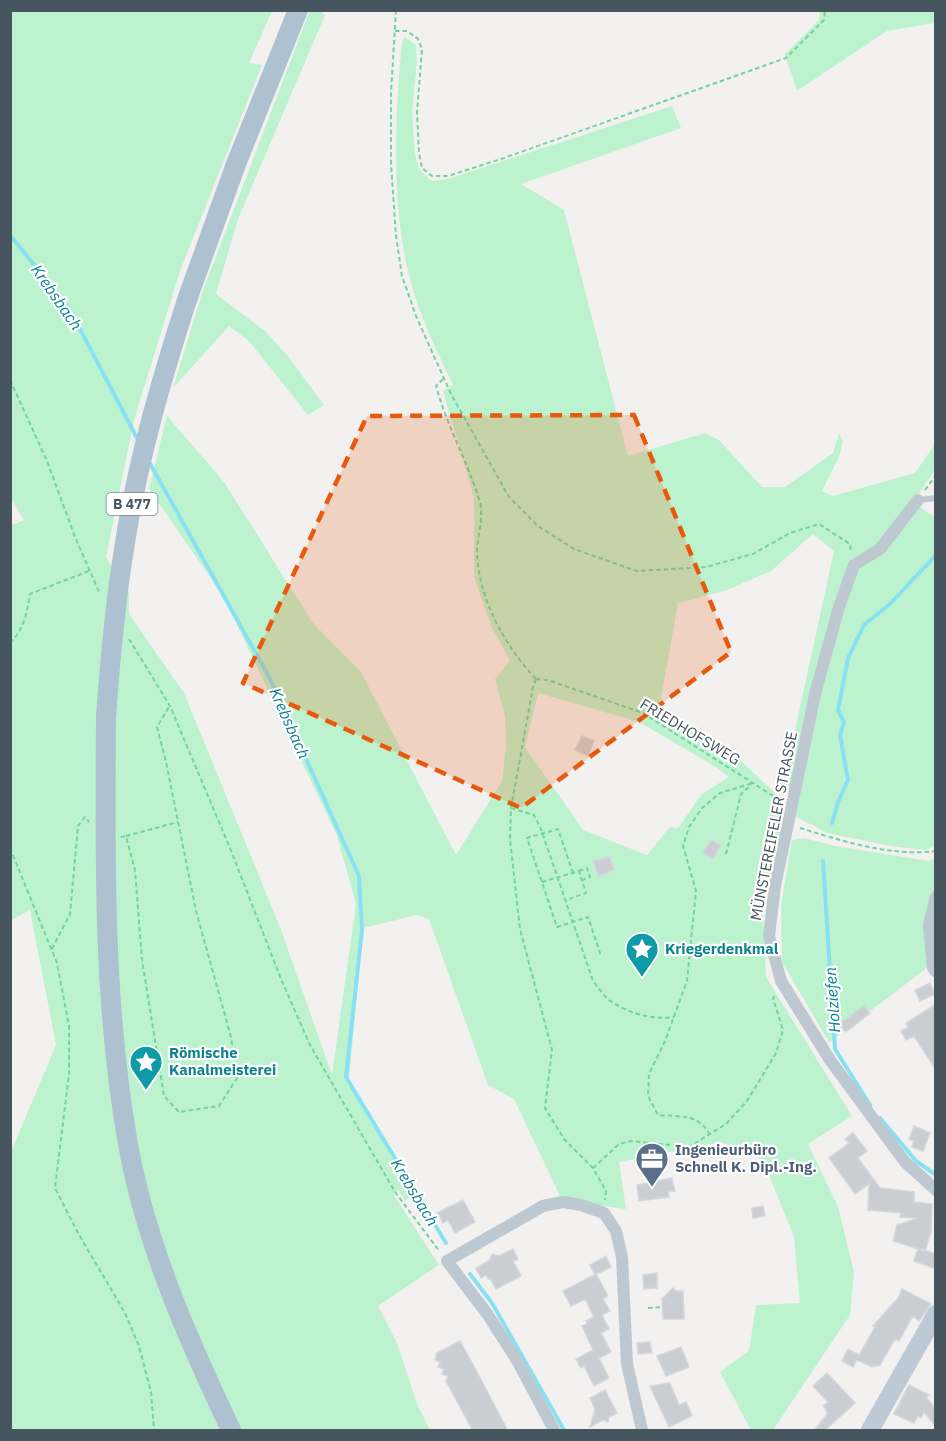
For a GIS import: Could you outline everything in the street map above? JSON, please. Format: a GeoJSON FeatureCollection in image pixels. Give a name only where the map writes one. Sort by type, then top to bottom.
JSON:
{"type":"FeatureCollection","features":[{"type":"Feature","properties":{"kind":"main road","name":"B 477"},"geometry":{"type":"LineString","coordinates":[[231,1431],[176,1309],[147,1223],[128,1146],[112,1024],[106,840],[106,717],[115,608],[131,505],[146,436],[188,297],[236,164],[298,10]]}},
{"type":"Feature","properties":{"kind":"main road"},"geometry":{"type":"LineString","coordinates":[[870,1431],[936,1314]]}},
{"type":"Feature","properties":{"kind":"street"},"geometry":{"type":"LineString","coordinates":[[854,565],[880,549],[918,500]]}},
{"type":"Feature","properties":{"kind":"street","name":"MÜNSTEREIFELER STRASSE"},"geometry":{"type":"LineString","coordinates":[[854,565],[839,607],[816,690],[775,886],[769,936],[781,981],[830,1060],[905,1162],[936,1190]]}},
{"type":"Feature","properties":{"kind":"street"},"geometry":{"type":"LineString","coordinates":[[936,897],[929,925],[933,968],[936,972]]}},
{"type":"Feature","properties":{"kind":"street"},"geometry":{"type":"LineString","coordinates":[[554,1431],[518,1362],[447,1261],[543,1206],[563,1202],[604,1213],[616,1231],[622,1257],[627,1364],[642,1431]]}},
{"type":"Feature","properties":{"kind":"lane"},"geometry":{"type":"LineString","coordinates":[[918,500],[936,498]]}},
{"type":"Feature","properties":{"kind":"path"},"geometry":{"type":"LineString","coordinates":[[396,10],[391,93],[391,164],[396,236],[402,276],[416,316],[451,394],[509,497],[538,526],[574,549],[637,571],[706,567],[753,554],[790,533],[819,524],[850,544],[854,565]]}},
{"type":"Feature","properties":{"kind":"path"},"geometry":{"type":"LineString","coordinates":[[394,31],[407,31],[418,39],[422,49],[417,112],[422,168],[432,176],[448,176],[786,58],[824,20],[825,10]]}},
{"type":"Feature","properties":{"kind":"path"},"geometry":{"type":"LineString","coordinates":[[444,379],[436,386],[442,407],[481,505],[477,553],[481,582],[507,643],[536,679],[511,808],[510,838],[520,929],[552,1050],[545,1108],[564,1139],[593,1168],[606,1191],[604,1213]]}},
{"type":"Feature","properties":{"kind":"path"},"geometry":{"type":"LineString","coordinates":[[10,380],[47,461],[89,571],[103,599]]}},
{"type":"Feature","properties":{"kind":"path"},"geometry":{"type":"LineString","coordinates":[[918,500],[936,475]]}},
{"type":"Feature","properties":{"kind":"path"},"geometry":{"type":"LineString","coordinates":[[10,644],[17,637],[26,617],[30,594],[89,571]]}},
{"type":"Feature","properties":{"kind":"path"},"geometry":{"type":"LineString","coordinates":[[126,633],[170,706],[230,848],[281,980],[310,1045],[395,1192],[447,1261]]}},
{"type":"Feature","properties":{"kind":"path","name":"FRIEDHOFSWEG"},"geometry":{"type":"LineString","coordinates":[[536,679],[548,680],[643,713],[791,808]]}},
{"type":"Feature","properties":{"kind":"path"},"geometry":{"type":"LineString","coordinates":[[126,836],[135,870],[142,960],[164,1096],[179,1112],[219,1106],[237,1078],[231,1037],[196,910],[157,727],[170,706]]}},
{"type":"Feature","properties":{"kind":"path"},"geometry":{"type":"LineString","coordinates":[[726,854],[741,794],[753,783]]}},
{"type":"Feature","properties":{"kind":"path"},"geometry":{"type":"LineString","coordinates":[[710,1135],[704,1124],[693,1118],[658,1115],[648,1096],[649,1074],[687,981],[696,891],[683,846],[689,827],[702,808],[720,793],[753,783]]}},
{"type":"Feature","properties":{"kind":"path"},"geometry":{"type":"LineString","coordinates":[[511,808],[534,815],[543,834],[593,981],[608,999],[628,1010],[657,1019],[674,1017]]}},
{"type":"Feature","properties":{"kind":"path"},"geometry":{"type":"LineString","coordinates":[[52,949],[70,914],[78,826],[85,817],[90,823]]}},
{"type":"Feature","properties":{"kind":"path"},"geometry":{"type":"LineString","coordinates":[[106,840],[178,822]]}},
{"type":"Feature","properties":{"kind":"path"},"geometry":{"type":"LineString","coordinates":[[788,825],[871,846],[916,854],[936,851]]}},
{"type":"Feature","properties":{"kind":"path"},"geometry":{"type":"LineString","coordinates":[[573,873],[558,829],[527,838],[557,927],[588,917],[601,956]]}},
{"type":"Feature","properties":{"kind":"path"},"geometry":{"type":"LineString","coordinates":[[10,848],[52,949],[62,982],[69,1026],[69,1074],[55,1188],[78,1233],[125,1312],[139,1346],[152,1392],[154,1431]]}},
{"type":"Feature","properties":{"kind":"path"},"geometry":{"type":"LineString","coordinates":[[542,882],[587,868],[590,877],[582,880]]}},
{"type":"Feature","properties":{"kind":"path"},"geometry":{"type":"LineString","coordinates":[[564,901],[586,893],[579,871]]}},
{"type":"Feature","properties":{"kind":"path"},"geometry":{"type":"LineString","coordinates":[[593,1168],[618,1144],[631,1141],[689,1147],[726,1124],[747,1101],[776,1053],[783,1030],[773,999],[781,981]]}},
{"type":"Feature","properties":{"kind":"path"},"geometry":{"type":"LineString","coordinates":[[648,1308],[662,1307]]}},
{"type":"Feature","properties":{"kind":"highlighted area"},"geometry":{"type":"Polygon","coordinates":[[[634,415],[731,652],[521,808],[243,683],[367,416],[634,415]]]}},
{"type":"Feature","properties":{"kind":"green space"},"geometry":{"type":"Polygon","coordinates":[[[310,10],[320,11],[325,15],[238,219],[216,294],[265,331],[287,355],[324,405],[308,415],[249,341],[229,326],[173,388],[202,293],[310,10]]]}},
{"type":"Feature","properties":{"kind":"green space"},"geometry":{"type":"Polygon","coordinates":[[[10,11],[272,11],[249,63],[262,65],[180,271],[134,420],[106,557],[129,593],[129,614],[184,693],[280,927],[332,1075],[356,904],[337,836],[224,597],[149,489],[167,415],[226,485],[312,622],[361,672],[456,855],[502,781],[506,747],[505,716],[495,679],[510,661],[491,626],[474,576],[474,497],[443,391],[453,385],[417,303],[403,247],[396,158],[402,42],[405,37],[416,45],[417,62],[412,111],[415,154],[419,169],[431,181],[448,179],[672,106],[681,128],[521,184],[564,210],[628,456],[705,433],[719,440],[762,487],[785,487],[833,453],[839,433],[843,441],[839,457],[822,491],[833,496],[915,473],[935,444],[935,470],[910,506],[921,508],[935,517],[935,846],[926,850],[891,846],[827,833],[797,817],[784,781],[834,551],[813,534],[771,571],[727,590],[678,603],[659,710],[740,760],[776,794],[782,822],[763,910],[766,977],[852,1116],[808,1144],[838,1207],[854,1272],[850,1315],[773,1430],[751,1430],[720,1372],[749,1351],[756,1305],[800,1303],[794,1237],[763,1160],[721,1142],[619,1162],[626,1209],[562,1200],[514,1099],[488,1085],[429,919],[417,915],[363,928],[349,1080],[419,1194],[405,1200],[398,1190],[393,1194],[439,1265],[378,1306],[397,1343],[417,1404],[430,1430],[11,1430],[11,1152],[56,1045],[30,910],[10,921],[10,526],[24,520],[10,496],[10,11]],[[538,693],[525,747],[583,830],[647,855],[670,827],[678,828],[702,794],[729,777],[639,722],[538,693]]]}},
{"type":"Feature","properties":{"kind":"green space"},"geometry":{"type":"Polygon","coordinates":[[[820,11],[935,11],[935,23],[887,31],[797,91],[785,54],[819,20],[820,11]]]}},
{"type":"Feature","properties":{"kind":"green space"},"geometry":{"type":"Polygon","coordinates":[[[804,838],[835,846],[929,861],[935,858],[935,947],[927,956],[927,968],[829,1042],[782,962],[781,906],[792,840],[804,838]]]}},
{"type":"Feature","properties":{"kind":"building"},"geometry":{"type":"Polygon","coordinates":[[[582,736],[594,741],[588,756],[575,750],[582,736]]]}},
{"type":"Feature","properties":{"kind":"building"},"geometry":{"type":"Polygon","coordinates":[[[711,840],[721,845],[713,859],[703,853],[711,840]]]}},
{"type":"Feature","properties":{"kind":"building"},"geometry":{"type":"Polygon","coordinates":[[[610,857],[614,870],[598,876],[593,861],[610,857]]]}},
{"type":"Feature","properties":{"kind":"building"},"geometry":{"type":"Polygon","coordinates":[[[930,983],[935,994],[920,1001],[915,990],[930,983]]]}},
{"type":"Feature","properties":{"kind":"building"},"geometry":{"type":"Polygon","coordinates":[[[936,1004],[936,1070],[914,1036],[906,1040],[901,1031],[908,1027],[906,1023],[936,1004]]]}},
{"type":"Feature","properties":{"kind":"building"},"geometry":{"type":"Polygon","coordinates":[[[864,1006],[870,1013],[846,1032],[839,1024],[864,1006]]]}},
{"type":"Feature","properties":{"kind":"building"},"geometry":{"type":"Polygon","coordinates":[[[914,1126],[930,1133],[923,1151],[912,1147],[914,1141],[909,1139],[914,1126]]]}},
{"type":"Feature","properties":{"kind":"building"},"geometry":{"type":"Polygon","coordinates":[[[853,1133],[867,1151],[858,1158],[880,1188],[914,1192],[914,1202],[932,1204],[931,1232],[925,1251],[893,1241],[897,1225],[918,1218],[900,1217],[901,1213],[868,1210],[869,1184],[855,1194],[829,1158],[849,1143],[845,1139],[853,1133]]]}},
{"type":"Feature","properties":{"kind":"building"},"geometry":{"type":"Polygon","coordinates":[[[672,1178],[675,1191],[668,1192],[669,1197],[639,1201],[637,1185],[672,1178]]]}},
{"type":"Feature","properties":{"kind":"building"},"geometry":{"type":"Polygon","coordinates":[[[463,1200],[475,1222],[455,1233],[448,1220],[443,1223],[437,1213],[463,1200]]]}},
{"type":"Feature","properties":{"kind":"building"},"geometry":{"type":"Polygon","coordinates":[[[763,1206],[765,1216],[753,1218],[752,1208],[763,1206]]]}},
{"type":"Feature","properties":{"kind":"building"},"geometry":{"type":"Polygon","coordinates":[[[918,1248],[936,1254],[936,1269],[914,1261],[918,1248]]]}},
{"type":"Feature","properties":{"kind":"building"},"geometry":{"type":"Polygon","coordinates":[[[513,1249],[518,1259],[513,1261],[521,1276],[496,1289],[486,1275],[481,1278],[476,1268],[490,1260],[492,1254],[499,1256],[513,1249]]]}},
{"type":"Feature","properties":{"kind":"building"},"geometry":{"type":"Polygon","coordinates":[[[606,1256],[611,1267],[595,1275],[590,1265],[606,1256]]]}},
{"type":"Feature","properties":{"kind":"building"},"geometry":{"type":"Polygon","coordinates":[[[657,1273],[657,1288],[644,1289],[643,1275],[657,1273]]]}},
{"type":"Feature","properties":{"kind":"building"},"geometry":{"type":"Polygon","coordinates":[[[596,1274],[608,1296],[603,1299],[610,1311],[602,1315],[609,1329],[601,1333],[611,1352],[599,1358],[609,1378],[594,1386],[584,1366],[581,1368],[576,1359],[593,1350],[582,1326],[594,1317],[585,1299],[571,1306],[563,1291],[596,1274]]]}},
{"type":"Feature","properties":{"kind":"building"},"geometry":{"type":"Polygon","coordinates":[[[673,1288],[675,1291],[683,1291],[684,1319],[663,1319],[662,1299],[673,1288]]]}},
{"type":"Feature","properties":{"kind":"building"},"geometry":{"type":"Polygon","coordinates":[[[902,1289],[931,1304],[919,1321],[913,1316],[899,1341],[895,1339],[880,1365],[872,1367],[857,1360],[853,1367],[842,1361],[848,1349],[859,1355],[875,1327],[873,1326],[898,1298],[902,1289]]]}},
{"type":"Feature","properties":{"kind":"building"},"geometry":{"type":"Polygon","coordinates":[[[460,1341],[508,1431],[473,1431],[446,1381],[448,1376],[442,1374],[444,1369],[438,1367],[440,1362],[435,1360],[437,1353],[460,1341]]]}},
{"type":"Feature","properties":{"kind":"building"},"geometry":{"type":"Polygon","coordinates":[[[650,1342],[652,1353],[638,1354],[637,1343],[650,1342]]]}},
{"type":"Feature","properties":{"kind":"building"},"geometry":{"type":"Polygon","coordinates":[[[681,1347],[689,1367],[666,1376],[657,1356],[681,1347]]]}},
{"type":"Feature","properties":{"kind":"building"},"geometry":{"type":"Polygon","coordinates":[[[827,1373],[855,1403],[824,1431],[814,1431],[828,1413],[823,1406],[828,1402],[813,1386],[827,1373]]]}},
{"type":"Feature","properties":{"kind":"building"},"geometry":{"type":"Polygon","coordinates":[[[670,1383],[679,1405],[686,1402],[692,1416],[669,1427],[650,1386],[670,1383]]]}},
{"type":"Feature","properties":{"kind":"building"},"geometry":{"type":"Polygon","coordinates":[[[909,1385],[929,1395],[926,1397],[936,1409],[936,1427],[924,1412],[921,1418],[918,1416],[914,1423],[894,1414],[909,1385]]]}},
{"type":"Feature","properties":{"kind":"building"},"geometry":{"type":"Polygon","coordinates":[[[605,1390],[617,1413],[609,1417],[608,1422],[603,1420],[590,1427],[595,1409],[590,1398],[605,1390]]]}},
{"type":"Feature","properties":{"kind":"waterway","name":"Krebsbach"},"geometry":{"type":"LineString","coordinates":[[10,235],[69,308],[138,440]]}},
{"type":"Feature","properties":{"kind":"waterway","name":"Krebsbach"},"geometry":{"type":"LineString","coordinates":[[148,460],[269,677],[359,876],[362,930],[346,1077],[446,1243]]}},
{"type":"Feature","properties":{"kind":"waterway","name":"Holziefen"},"geometry":{"type":"LineString","coordinates":[[832,823],[848,780],[840,735],[844,722],[838,710],[848,658],[864,625],[890,604],[936,555]]}},
{"type":"Feature","properties":{"kind":"waterway","name":"Holziefen"},"geometry":{"type":"LineString","coordinates":[[823,861],[835,1049],[870,1105]]}},
{"type":"Feature","properties":{"kind":"waterway","name":"Holziefen"},"geometry":{"type":"LineString","coordinates":[[880,1118],[916,1161],[936,1175]]}},
{"type":"Feature","properties":{"kind":"waterway","name":"Krebsbach"},"geometry":{"type":"LineString","coordinates":[[470,1274],[492,1303],[564,1430]]}},
{"type":"Feature","properties":{"kind":"place","name":"Kriegerdenkmal"},"geometry":{"type":"Point","coordinates":[642,978]}},
{"type":"Feature","properties":{"kind":"place","name":"Römische Kanalmeisterei"},"geometry":{"type":"Point","coordinates":[146,1091]}},
{"type":"Feature","properties":{"kind":"place","name":"Ingenieurbüro Schnell K. Dipl.-Ing."},"geometry":{"type":"Point","coordinates":[652,1188]}}]}
